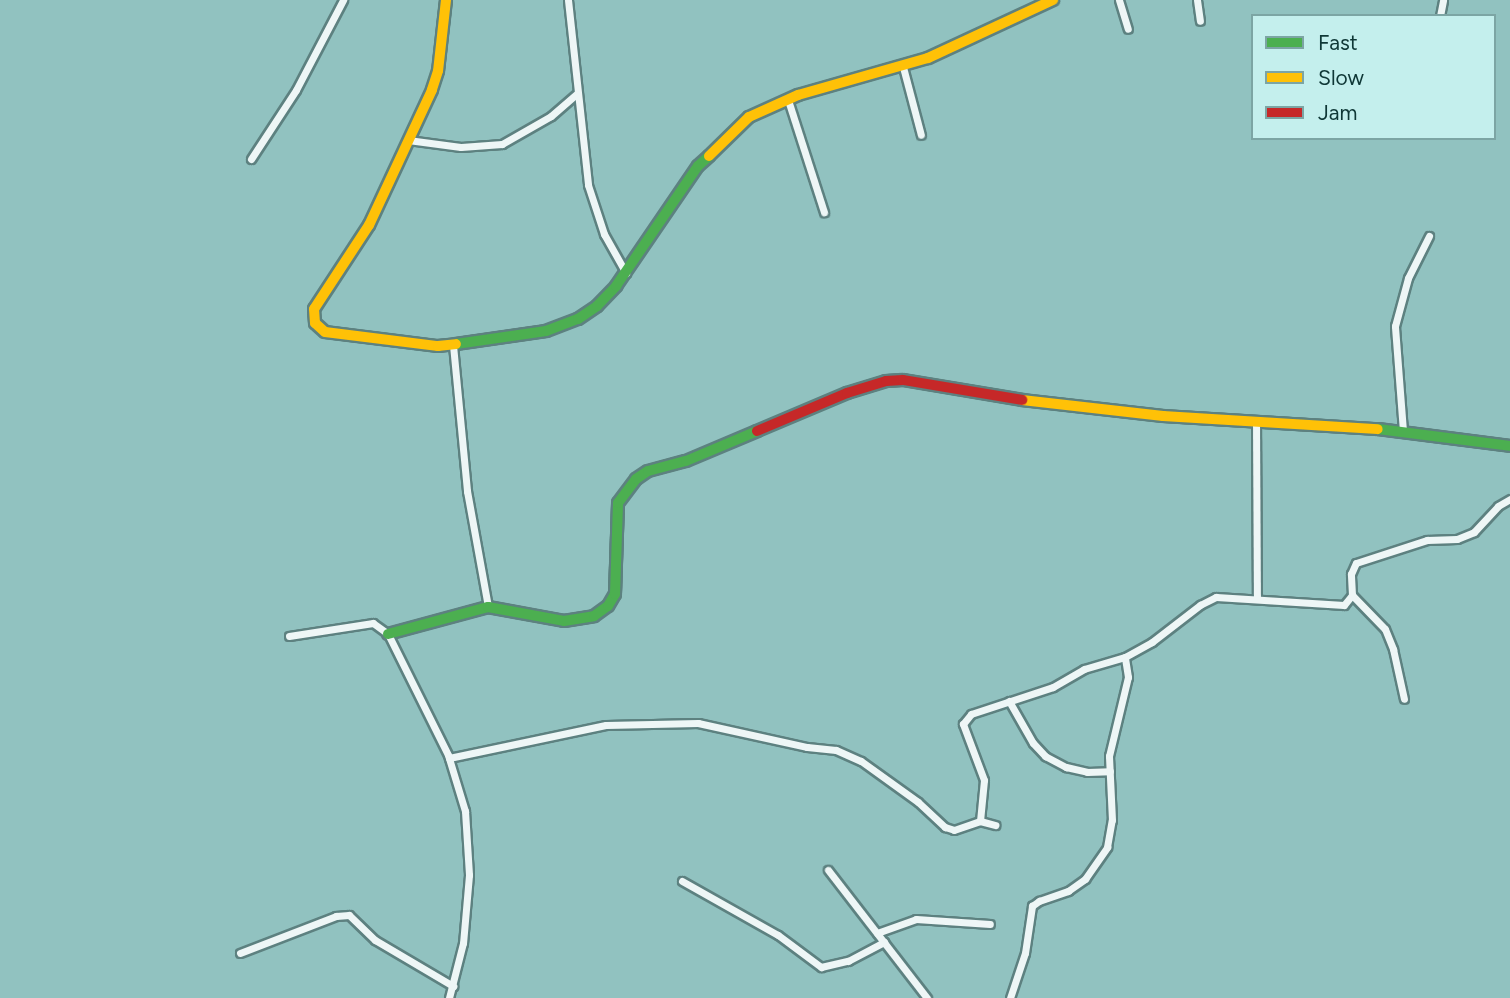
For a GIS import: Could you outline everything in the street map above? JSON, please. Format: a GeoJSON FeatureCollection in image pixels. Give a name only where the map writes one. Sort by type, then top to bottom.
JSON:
{"type":"FeatureCollection","features":[{"type":"Feature","properties":{"kind":"street"},"geometry":{"type":"LineString","coordinates":[[251,159],[296,90],[343,0]]}},
{"type":"Feature","properties":{"kind":"street"},"geometry":{"type":"LineString","coordinates":[[446,0],[436,79],[369,225],[316,305],[313,318],[320,330],[411,345],[453,345],[560,327],[597,306],[626,273],[707,156],[749,117],[788,100],[903,67],[1013,22],[1053,0]]}},
{"type":"Feature","properties":{"kind":"street"},"geometry":{"type":"LineString","coordinates":[[568,0],[588,185],[604,234],[626,273]]}},
{"type":"Feature","properties":{"kind":"street"},"geometry":{"type":"LineString","coordinates":[[1119,0],[1128,29]]}},
{"type":"Feature","properties":{"kind":"street"},"geometry":{"type":"LineString","coordinates":[[1197,0],[1200,21]]}},
{"type":"Feature","properties":{"kind":"street"},"geometry":{"type":"LineString","coordinates":[[903,67],[921,135]]}},
{"type":"Feature","properties":{"kind":"street"},"geometry":{"type":"LineString","coordinates":[[408,140],[461,147],[502,144],[528,131],[578,93]]}},
{"type":"Feature","properties":{"kind":"street"},"geometry":{"type":"LineString","coordinates":[[788,100],[824,212]]}},
{"type":"Feature","properties":{"kind":"street"},"geometry":{"type":"LineString","coordinates":[[1403,431],[1395,326],[1408,278],[1429,236]]}},
{"type":"Feature","properties":{"kind":"street"},"geometry":{"type":"LineString","coordinates":[[453,345],[467,492],[488,607]]}},
{"type":"Feature","properties":{"kind":"street"},"geometry":{"type":"LineString","coordinates":[[388,634],[488,607],[564,621],[584,620],[594,615],[608,606],[615,594],[618,503],[636,479],[648,471],[686,461],[847,393],[886,380],[902,380],[1003,398],[1163,416],[1403,431],[1510,446]]}},
{"type":"Feature","properties":{"kind":"street"},"geometry":{"type":"LineString","coordinates":[[1256,422],[1257,599]]}},
{"type":"Feature","properties":{"kind":"street"},"geometry":{"type":"LineString","coordinates":[[980,821],[984,780],[965,730],[964,720],[975,712],[1053,687],[1084,669],[1125,657],[1152,642],[1208,600],[1225,596],[1344,605],[1352,595],[1351,574],[1356,563],[1427,540],[1457,540],[1474,532],[1498,506],[1510,499]]}},
{"type":"Feature","properties":{"kind":"street"},"geometry":{"type":"LineString","coordinates":[[1352,595],[1385,629],[1404,699]]}},
{"type":"Feature","properties":{"kind":"street"},"geometry":{"type":"LineString","coordinates":[[289,636],[373,623],[388,634],[449,758],[465,811],[469,875],[463,943],[449,998]]}},
{"type":"Feature","properties":{"kind":"street"},"geometry":{"type":"LineString","coordinates":[[1010,998],[1025,953],[1032,906],[1068,891],[1085,879],[1107,847],[1112,820],[1111,742],[1128,677],[1125,657]]}},
{"type":"Feature","properties":{"kind":"street"},"geometry":{"type":"LineString","coordinates":[[1009,701],[1033,743],[1045,757],[1066,767],[1087,772],[1110,771]]}},
{"type":"Feature","properties":{"kind":"street"},"geometry":{"type":"LineString","coordinates":[[449,758],[606,725],[698,723],[807,747],[836,750],[861,761],[918,802],[946,827],[954,830],[980,821],[995,825]]}},
{"type":"Feature","properties":{"kind":"street"},"geometry":{"type":"LineString","coordinates":[[828,870],[927,998]]}},
{"type":"Feature","properties":{"kind":"street"},"geometry":{"type":"LineString","coordinates":[[682,881],[778,934],[821,967],[848,961],[884,942]]}},
{"type":"Feature","properties":{"kind":"street"},"geometry":{"type":"LineString","coordinates":[[240,953],[325,919],[349,915],[375,940],[453,986]]}},
{"type":"Feature","properties":{"kind":"street"},"geometry":{"type":"LineString","coordinates":[[877,933],[916,919],[990,924]]}},
{"type":"Feature","properties":{"kind":"traffic: fast"},"geometry":{"type":"LineString","coordinates":[[456,344],[546,331],[578,319],[597,306],[616,286],[698,166],[709,156]]}},
{"type":"Feature","properties":{"kind":"traffic: fast"},"geometry":{"type":"LineString","coordinates":[[1378,429],[1510,446]]}},
{"type":"Feature","properties":{"kind":"traffic: fast"},"geometry":{"type":"LineString","coordinates":[[388,634],[488,607],[564,621],[594,616],[608,606],[615,594],[618,503],[636,479],[648,471],[686,461],[757,431]]}},
{"type":"Feature","properties":{"kind":"traffic: slow"},"geometry":{"type":"LineString","coordinates":[[446,0],[438,71],[432,90],[369,225],[314,309],[315,323],[325,332],[438,346],[456,344]]}},
{"type":"Feature","properties":{"kind":"traffic: slow"},"geometry":{"type":"LineString","coordinates":[[709,156],[749,117],[798,95],[928,58],[1053,0]]}},
{"type":"Feature","properties":{"kind":"traffic: slow"},"geometry":{"type":"LineString","coordinates":[[1022,400],[1163,416],[1378,429]]}},
{"type":"Feature","properties":{"kind":"traffic: jam"},"geometry":{"type":"LineString","coordinates":[[757,431],[847,393],[886,381],[903,380],[1022,400]]}}]}
